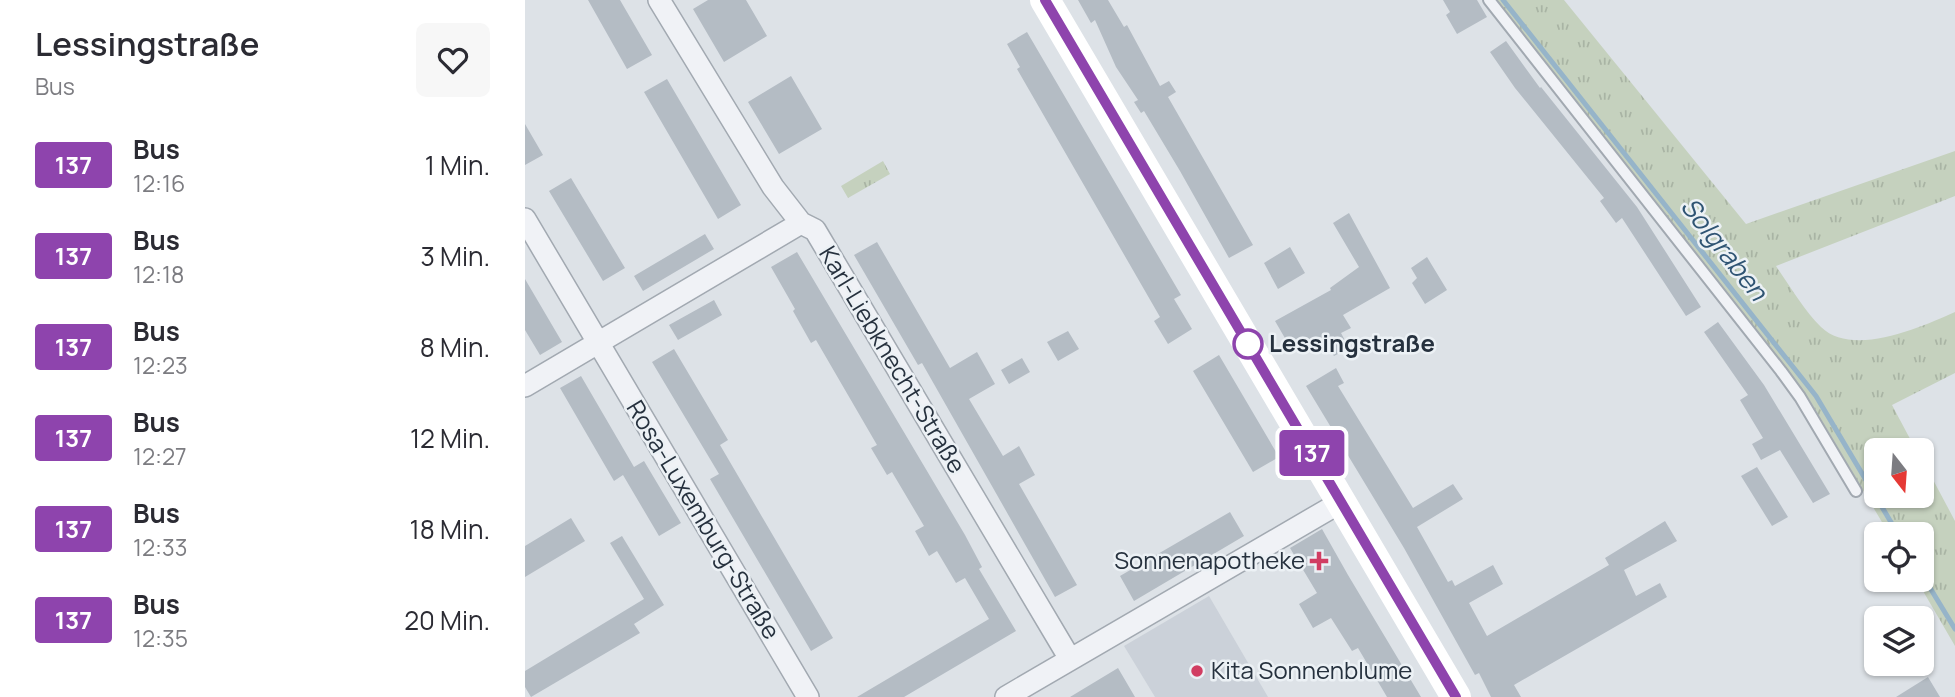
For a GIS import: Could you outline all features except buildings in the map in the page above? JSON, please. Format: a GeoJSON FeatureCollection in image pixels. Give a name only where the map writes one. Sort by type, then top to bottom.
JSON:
{"type":"FeatureCollection","features":[{"type":"Feature","properties":{"kind":"main road"},"geometry":{"type":"LineString","coordinates":[[1045,0],[1456,697]]}},
{"type":"Feature","properties":{"kind":"street","name":"Karl-Liebknecht-Straße"},"geometry":{"type":"LineString","coordinates":[[659,0],[772,187],[801,223],[815,230],[1070,659]]}},
{"type":"Feature","properties":{"kind":"street","name":"Rosa-Luxemburg-Straße"},"geometry":{"type":"LineString","coordinates":[[525,219],[807,697]]}},
{"type":"Feature","properties":{"kind":"street"},"geometry":{"type":"LineString","coordinates":[[525,386],[801,223]]}},
{"type":"Feature","properties":{"kind":"street"},"geometry":{"type":"LineString","coordinates":[[1006,697],[1341,502]]}},
{"type":"Feature","properties":{"kind":"lane"},"geometry":{"type":"LineString","coordinates":[[1489,0],[1781,370],[1856,491]]}},
{"type":"Feature","properties":{"kind":"shaded area","name":"Kita Sonnenblume"},"geometry":{"type":"Polygon","coordinates":[[[1209,596],[1268,697],[1155,697],[1124,646],[1209,596]]]}},
{"type":"Feature","properties":{"kind":"green space"},"geometry":{"type":"Polygon","coordinates":[[[1497,0],[1564,0],[1746,224],[1955,151],[1955,196],[1776,266],[1803,306],[1821,327],[1835,336],[1851,340],[1887,337],[1955,312],[1955,373],[1892,405],[1910,438],[1864,438],[1864,492],[1809,399],[1497,0]]]}},
{"type":"Feature","properties":{"kind":"green space"},"geometry":{"type":"Polygon","coordinates":[[[883,161],[890,174],[848,198],[841,186],[883,161]]]}},
{"type":"Feature","properties":{"kind":"green space"},"geometry":{"type":"Polygon","coordinates":[[[1934,482],[1955,521],[1955,646],[1924,592],[1934,592],[1934,522],[1882,522],[1874,508],[1934,508],[1934,482]]]}},
{"type":"Feature","properties":{"kind":"waterway","name":"Solgraben"},"geometry":{"type":"LineString","coordinates":[[1503,0],[1816,396],[1891,522]]}},
{"type":"Feature","properties":{"kind":"waterway","name":"Solgraben"},"geometry":{"type":"LineString","coordinates":[[1933,592],[1955,629]]}},
{"type":"Feature","properties":{"kind":"bus line","name":"137"},"geometry":{"type":"LineString","coordinates":[[1045,0],[1456,697]]}},
{"type":"Feature","properties":{"kind":"place","name":"Lessingstraße"},"geometry":{"type":"Point","coordinates":[1248,344]}},
{"type":"Feature","properties":{"kind":"place","name":"Sonnenapotheke"},"geometry":{"type":"Point","coordinates":[1319,561]}},
{"type":"Feature","properties":{"kind":"place","name":"Kita Sonnenblume"},"geometry":{"type":"Point","coordinates":[1197,671]}}]}
